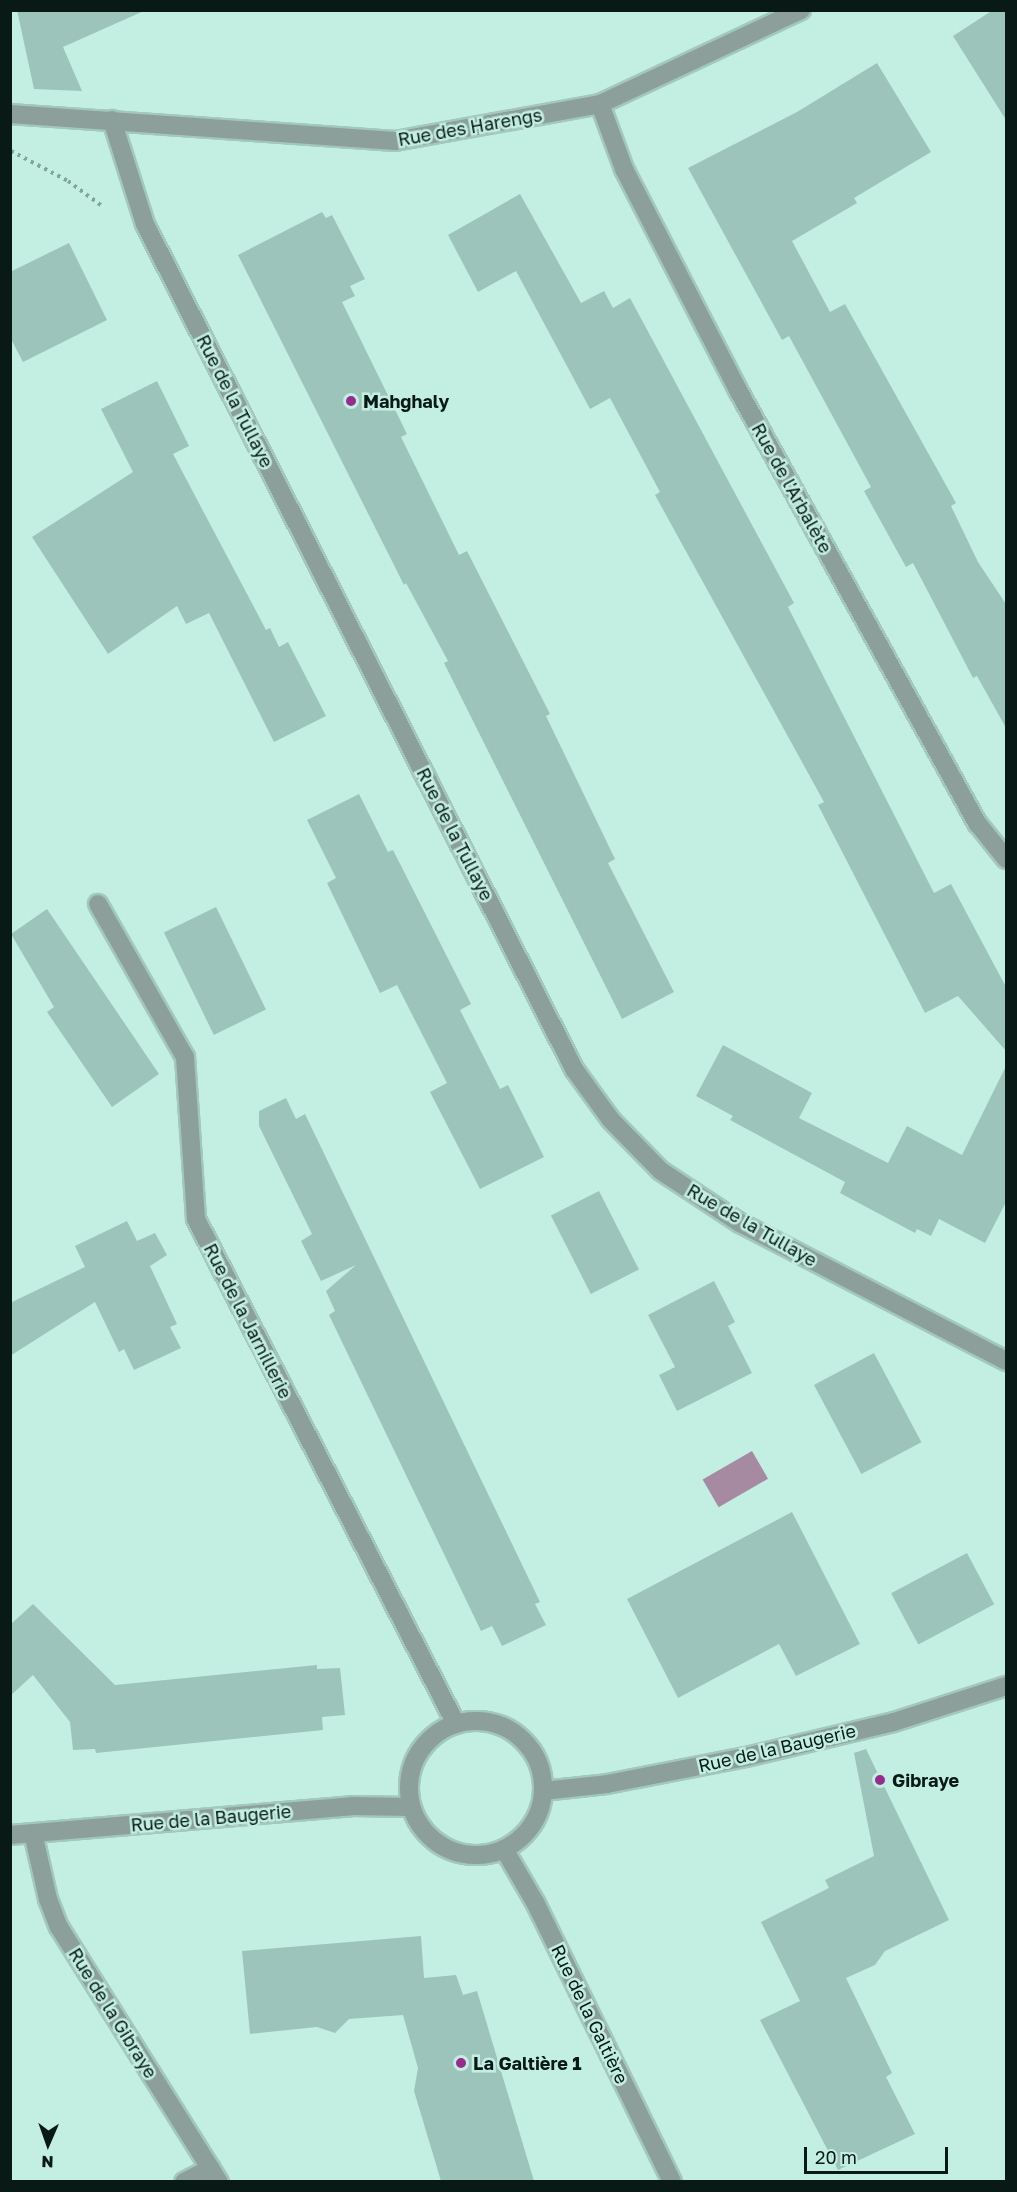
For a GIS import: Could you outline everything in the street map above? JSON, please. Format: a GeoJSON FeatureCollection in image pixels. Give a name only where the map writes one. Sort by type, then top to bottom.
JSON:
{"type":"FeatureCollection","features":[{"type":"Feature","properties":{"kind":"street","name":"Rue des Harengs"},"geometry":{"type":"LineString","coordinates":[[10,114],[395,141],[600,104],[801,10]]}},
{"type":"Feature","properties":{"kind":"street","name":"Rue de l'Arbalète"},"geometry":{"type":"LineString","coordinates":[[600,104],[624,169],[738,390],[978,824],[1006,859]]}},
{"type":"Feature","properties":{"kind":"street","name":"Rue de la Tullaye"},"geometry":{"type":"LineString","coordinates":[[112,120],[145,224],[574,1069],[611,1120],[661,1171],[740,1223],[1006,1361]]}},
{"type":"Feature","properties":{"kind":"street","name":"Rue de la Jarnillerie"},"geometry":{"type":"LineString","coordinates":[[98,904],[185,1058],[196,1219],[456,1724]]}},
{"type":"Feature","properties":{"kind":"street","name":"Rue de la Baugerie"},"geometry":{"type":"LineString","coordinates":[[543,1791],[607,1784],[746,1757],[894,1722],[1006,1686]]}},
{"type":"Feature","properties":{"kind":"street"},"geometry":{"type":"LineString","coordinates":[[487,1722],[514,1733],[535,1757],[543,1791],[532,1825],[504,1849],[477,1855],[449,1850],[428,1836],[411,1807],[409,1780],[418,1754],[434,1736],[456,1724],[487,1722]]}},
{"type":"Feature","properties":{"kind":"street","name":"Rue de la Baugerie"},"geometry":{"type":"LineString","coordinates":[[10,1835],[352,1806],[411,1807]]}},
{"type":"Feature","properties":{"kind":"street","name":"Rue de la Gibraye"},"geometry":{"type":"LineString","coordinates":[[33,1833],[48,1899],[59,1927],[215,2175]]}},
{"type":"Feature","properties":{"kind":"street","name":"Rue de la Galtière"},"geometry":{"type":"LineString","coordinates":[[504,1849],[536,1904],[672,2181]]}},
{"type":"Feature","properties":{"kind":"street"},"geometry":{"type":"LineString","coordinates":[[184,2181],[215,2175]]}},
{"type":"Feature","properties":{"kind":"path"},"geometry":{"type":"LineString","coordinates":[[10,151],[68,181],[116,216],[145,224]]}},
{"type":"Feature","properties":{"kind":"shaded area"},"geometry":{"type":"Polygon","coordinates":[[[752,1451],[768,1479],[719,1507],[703,1480],[752,1451]]]}},
{"type":"Feature","properties":{"kind":"building"},"geometry":{"type":"Polygon","coordinates":[[[17,10],[146,10],[63,47],[82,91],[34,89],[17,10]]]}},
{"type":"Feature","properties":{"kind":"building"},"geometry":{"type":"Polygon","coordinates":[[[993,10],[1006,10],[1006,120],[953,36],[993,10]]]}},
{"type":"Feature","properties":{"kind":"building"},"geometry":{"type":"Polygon","coordinates":[[[877,63],[931,152],[854,198],[857,203],[792,241],[830,312],[845,304],[956,503],[951,506],[978,562],[1006,604],[1006,728],[977,676],[973,678],[913,563],[906,567],[864,491],[871,487],[789,336],[782,340],[688,168],[797,112],[877,63]]]}},
{"type":"Feature","properties":{"kind":"building"},"geometry":{"type":"Polygon","coordinates":[[[520,194],[581,303],[604,291],[613,308],[630,298],[794,603],[788,607],[934,893],[951,884],[1006,987],[1006,1051],[958,996],[925,1013],[818,805],[824,802],[655,495],[660,492],[610,398],[590,409],[516,271],[478,292],[448,235],[520,194]]]}},
{"type":"Feature","properties":{"kind":"building"},"geometry":{"type":"Polygon","coordinates":[[[322,212],[326,218],[332,215],[365,279],[350,286],[355,296],[342,302],[407,434],[401,437],[459,555],[467,551],[550,714],[546,716],[615,859],[608,863],[674,992],[622,1019],[444,663],[448,661],[406,583],[404,585],[238,255],[322,212]]]}},
{"type":"Feature","properties":{"kind":"building"},"geometry":{"type":"Polygon","coordinates":[[[69,243],[107,320],[23,362],[10,337],[10,272],[69,243]]]}},
{"type":"Feature","properties":{"kind":"building"},"geometry":{"type":"Polygon","coordinates":[[[157,381],[189,446],[173,454],[266,630],[270,628],[279,647],[288,642],[326,716],[274,742],[209,613],[186,624],[177,606],[108,654],[32,537],[133,472],[101,409],[157,381]]]}},
{"type":"Feature","properties":{"kind":"building"},"geometry":{"type":"Polygon","coordinates":[[[359,794],[388,852],[393,850],[471,1004],[460,1010],[500,1089],[508,1085],[544,1157],[480,1189],[430,1092],[447,1083],[397,985],[380,993],[327,883],[336,878],[307,820],[359,794]]]}},
{"type":"Feature","properties":{"kind":"building"},"geometry":{"type":"Polygon","coordinates":[[[216,907],[266,1009],[214,1035],[164,932],[216,907]]]}},
{"type":"Feature","properties":{"kind":"building"},"geometry":{"type":"Polygon","coordinates":[[[47,909],[159,1074],[112,1107],[47,1012],[54,1007],[11,934],[47,909]]]}},
{"type":"Feature","properties":{"kind":"building"},"geometry":{"type":"Polygon","coordinates":[[[723,1045],[812,1093],[799,1118],[888,1163],[907,1126],[962,1155],[1006,1066],[1006,1202],[985,1243],[939,1219],[931,1236],[917,1229],[915,1233],[840,1193],[845,1182],[730,1120],[733,1116],[696,1096],[723,1045]]]}},
{"type":"Feature","properties":{"kind":"building"},"geometry":{"type":"Polygon","coordinates":[[[286,1098],[296,1119],[305,1114],[540,1602],[535,1604],[546,1625],[502,1646],[492,1626],[481,1631],[329,1315],[335,1311],[326,1291],[356,1265],[321,1281],[301,1241],[312,1234],[259,1126],[259,1111],[286,1098]]]}},
{"type":"Feature","properties":{"kind":"building"},"geometry":{"type":"Polygon","coordinates":[[[599,1191],[639,1269],[591,1294],[551,1216],[599,1191]]]}},
{"type":"Feature","properties":{"kind":"building"},"geometry":{"type":"Polygon","coordinates":[[[127,1221],[137,1241],[155,1233],[167,1255],[150,1266],[177,1324],[170,1327],[181,1348],[134,1370],[124,1349],[119,1352],[95,1302],[10,1356],[10,1303],[85,1267],[75,1246],[127,1221]]]}},
{"type":"Feature","properties":{"kind":"building"},"geometry":{"type":"Polygon","coordinates":[[[714,1281],[735,1322],[728,1326],[752,1373],[677,1411],[659,1375],[675,1367],[648,1315],[714,1281]]]}},
{"type":"Feature","properties":{"kind":"building"},"geometry":{"type":"Polygon","coordinates":[[[874,1353],[921,1442],[861,1474],[814,1385],[874,1353]]]}},
{"type":"Feature","properties":{"kind":"building"},"geometry":{"type":"Polygon","coordinates":[[[792,1512],[860,1644],[796,1676],[779,1644],[678,1698],[627,1599],[792,1512]]]}},
{"type":"Feature","properties":{"kind":"building"},"geometry":{"type":"Polygon","coordinates":[[[967,1553],[994,1604],[918,1645],[891,1593],[967,1553]]]}},
{"type":"Feature","properties":{"kind":"building"},"geometry":{"type":"Polygon","coordinates":[[[33,1604],[115,1685],[317,1665],[317,1669],[340,1668],[345,1715],[322,1717],[323,1730],[96,1753],[95,1749],[73,1750],[70,1722],[33,1675],[10,1696],[10,1625],[33,1604]]]}},
{"type":"Feature","properties":{"kind":"building"},"geometry":{"type":"Polygon","coordinates":[[[866,1749],[949,1920],[885,1951],[875,1965],[846,1978],[892,2073],[886,2077],[915,2134],[838,2170],[760,2020],[800,2001],[761,1922],[829,1888],[825,1880],[874,1856],[854,1753],[866,1749]]]}},
{"type":"Feature","properties":{"kind":"building","name":"La Galtière 1"},"geometry":{"type":"Polygon","coordinates":[[[421,1936],[424,1978],[456,1975],[463,1995],[477,1991],[534,2181],[441,2181],[414,2091],[418,2068],[403,2015],[349,2019],[335,2033],[317,2027],[250,2034],[242,1951],[421,1936]]]}},
{"type":"Feature","properties":{"kind":"place","name":"Mahghaly"},"geometry":{"type":"Point","coordinates":[351,401]}},
{"type":"Feature","properties":{"kind":"place","name":"Gibraye"},"geometry":{"type":"Point","coordinates":[880,1780]}},
{"type":"Feature","properties":{"kind":"place","name":"La Galtière 1"},"geometry":{"type":"Point","coordinates":[461,2063]}}]}
